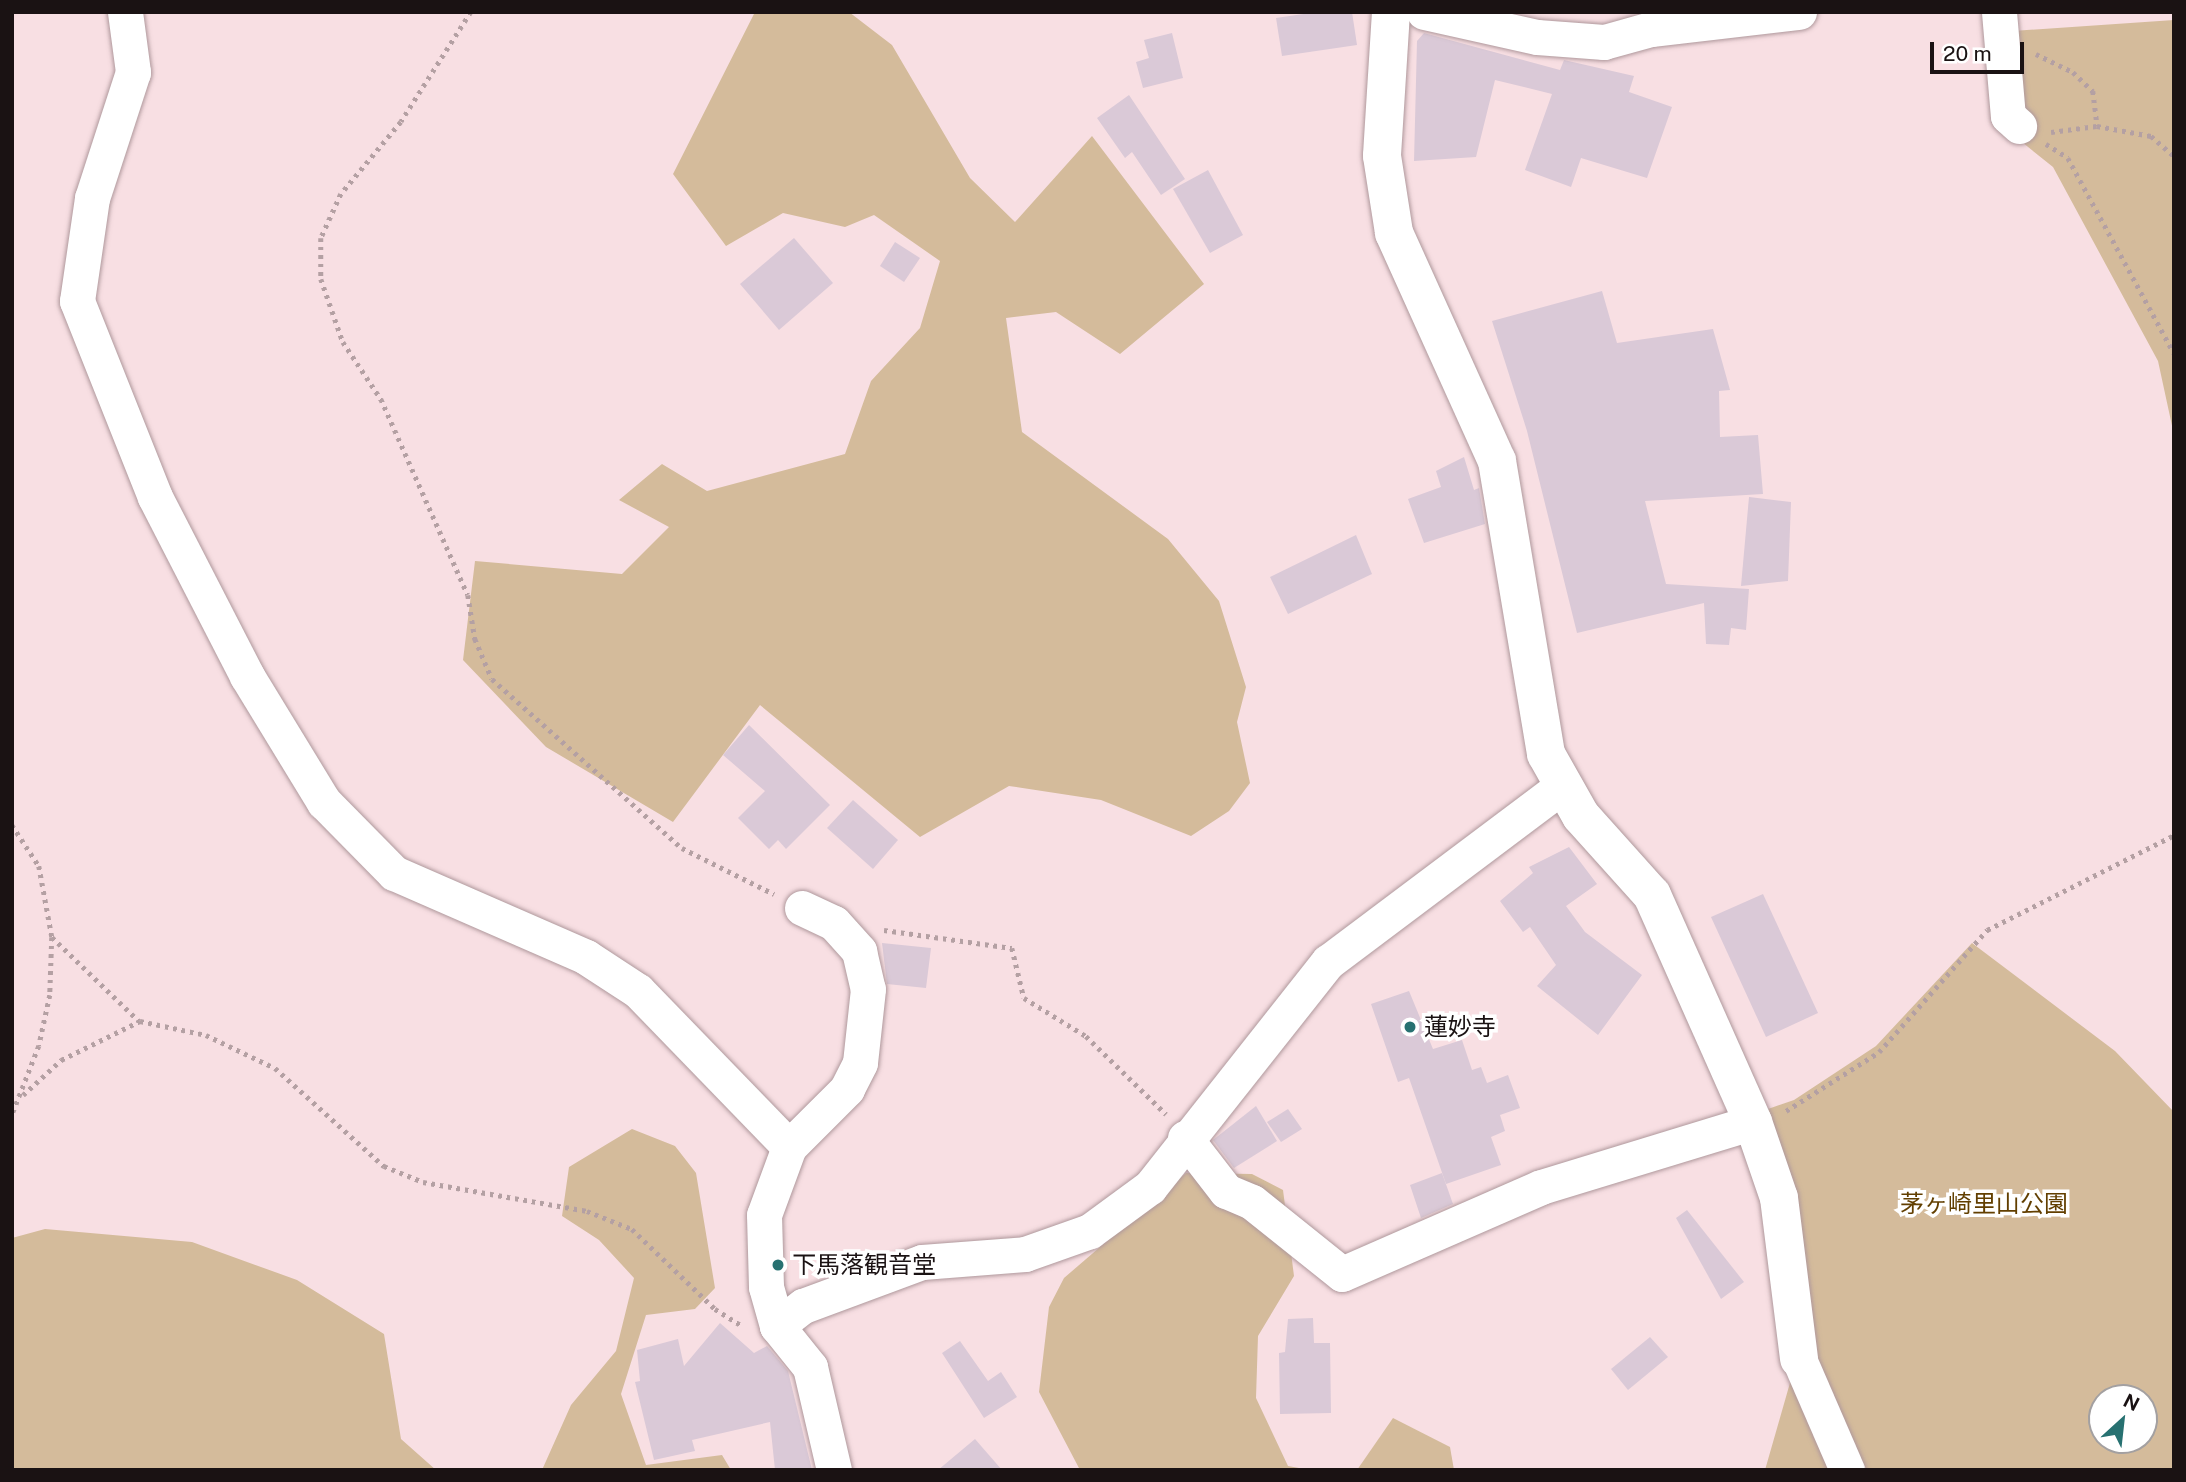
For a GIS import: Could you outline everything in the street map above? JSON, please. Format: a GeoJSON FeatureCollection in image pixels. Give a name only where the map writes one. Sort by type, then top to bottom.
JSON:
{"type":"FeatureCollection","features":[{"type":"Feature","properties":{"kind":"street"},"geometry":{"type":"LineString","coordinates":[[125,12],[133,72],[92,198],[77,301],[155,497],[247,676],[324,802],[394,873],[586,957],[638,991],[789,1147]]}},
{"type":"Feature","properties":{"kind":"street"},"geometry":{"type":"LineString","coordinates":[[1391,12],[1382,156],[1394,233],[1497,461],[1533,696],[1546,754],[1581,816],[1652,895],[1753,1122],[1779,1198],[1799,1359],[1847,1470]]}},
{"type":"Feature","properties":{"kind":"street"},"geometry":{"type":"LineString","coordinates":[[1424,12],[1537,37],[1604,42],[1651,29],[1799,12]]}},
{"type":"Feature","properties":{"kind":"street"},"geometry":{"type":"LineString","coordinates":[[2000,12],[2000,60],[2008,116],[2019,127]]}},
{"type":"Feature","properties":{"kind":"street"},"geometry":{"type":"LineString","coordinates":[[777,1326],[803,1306],[922,1262],[1025,1254],[1090,1231],[1150,1187],[1185,1138],[1328,962],[1564,785]]}},
{"type":"Feature","properties":{"kind":"street"},"geometry":{"type":"LineString","coordinates":[[802,908],[834,923],[859,951],[867,1033],[846,1089],[789,1147],[764,1216],[766,1287],[777,1326],[810,1367],[834,1470]]}},
{"type":"Feature","properties":{"kind":"street"},"geometry":{"type":"LineString","coordinates":[[1185,1138],[1226,1191],[1252,1202],[1342,1274],[1541,1187],[1753,1122]]}},
{"type":"Feature","properties":{"kind":"path"},"geometry":{"type":"LineString","coordinates":[[471,12],[401,122],[341,194],[321,238],[321,279],[343,342],[381,399],[468,595],[475,639],[492,679],[682,848],[802,908]]}},
{"type":"Feature","properties":{"kind":"path"},"geometry":{"type":"LineString","coordinates":[[2000,60],[2020,50],[2073,72],[2093,91],[2097,126]]}},
{"type":"Feature","properties":{"kind":"path"},"geometry":{"type":"LineString","coordinates":[[2019,127],[2065,135],[2097,126],[2151,136],[2174,156]]}},
{"type":"Feature","properties":{"kind":"path"},"geometry":{"type":"LineString","coordinates":[[2019,127],[2067,158],[2174,353]]}},
{"type":"Feature","properties":{"kind":"path"},"geometry":{"type":"LineString","coordinates":[[12,825],[39,866],[51,937],[50,995],[23,1095],[12,1115]]}},
{"type":"Feature","properties":{"kind":"path"},"geometry":{"type":"LineString","coordinates":[[1753,1122],[1796,1107],[1879,1052],[1987,930],[2174,835]]}},
{"type":"Feature","properties":{"kind":"path"},"geometry":{"type":"LineString","coordinates":[[834,923],[1012,948],[1024,998],[1086,1036],[1137,1080],[1185,1138]]}},
{"type":"Feature","properties":{"kind":"path"},"geometry":{"type":"LineString","coordinates":[[51,937],[140,1021],[206,1035],[275,1068],[384,1166],[423,1182],[587,1211],[632,1228],[715,1309],[743,1326],[777,1326]]}},
{"type":"Feature","properties":{"kind":"path"},"geometry":{"type":"LineString","coordinates":[[23,1095],[61,1060],[140,1021]]}},
{"type":"Feature","properties":{"kind":"green space"},"geometry":{"type":"Polygon","coordinates":[[[755,12],[849,12],[892,45],[970,178],[1015,222],[1092,136],[1204,284],[1120,354],[1056,312],[1006,318],[1022,432],[1168,539],[1219,601],[1246,687],[1237,722],[1250,783],[1229,811],[1191,836],[1101,800],[1009,786],[920,837],[760,705],[673,822],[546,747],[463,660],[475,561],[622,574],[669,527],[619,500],[662,464],[707,491],[845,454],[871,381],[920,328],[940,261],[874,215],[845,227],[783,213],[726,246],[673,174],[755,12]]]}},
{"type":"Feature","properties":{"kind":"green space"},"geometry":{"type":"Polygon","coordinates":[[[2174,20],[2174,435],[2158,361],[2053,167],[1997,122],[1984,33],[2174,20]]]}},
{"type":"Feature","properties":{"kind":"green space","name":"茅ヶ崎里山公園"},"geometry":{"type":"Polygon","coordinates":[[[1972,943],[2115,1051],[2174,1112],[2174,1470],[1765,1470],[1808,1320],[1768,1109],[1794,1100],[1876,1046],[1972,943]]]}},
{"type":"Feature","properties":{"kind":"green space"},"geometry":{"type":"Polygon","coordinates":[[[632,1129],[675,1146],[696,1173],[715,1288],[695,1309],[646,1315],[621,1394],[646,1465],[722,1455],[731,1470],[542,1470],[571,1405],[616,1351],[634,1278],[599,1240],[562,1216],[569,1167],[632,1129]]]}},
{"type":"Feature","properties":{"kind":"green space"},"geometry":{"type":"Polygon","coordinates":[[[1186,1173],[1252,1174],[1283,1190],[1294,1276],[1258,1336],[1256,1398],[1288,1466],[1310,1470],[1080,1470],[1039,1392],[1049,1307],[1064,1278],[1186,1173]]]}},
{"type":"Feature","properties":{"kind":"green space"},"geometry":{"type":"Polygon","coordinates":[[[45,1229],[192,1242],[297,1280],[384,1334],[401,1439],[436,1470],[12,1470],[12,1238],[45,1229]]]}},
{"type":"Feature","properties":{"kind":"green space"},"geometry":{"type":"Polygon","coordinates":[[[1393,1418],[1450,1447],[1454,1470],[1357,1470],[1393,1418]]]}},
{"type":"Feature","properties":{"kind":"building"},"geometry":{"type":"Polygon","coordinates":[[[1317,12],[1352,12],[1357,45],[1282,56],[1276,18],[1317,12]]]}},
{"type":"Feature","properties":{"kind":"building"},"geometry":{"type":"Polygon","coordinates":[[[1172,33],[1183,78],[1143,88],[1136,62],[1149,58],[1144,40],[1172,33]]]}},
{"type":"Feature","properties":{"kind":"building"},"geometry":{"type":"Polygon","coordinates":[[[1424,33],[1560,70],[1564,60],[1634,76],[1629,92],[1672,107],[1647,178],[1581,158],[1571,187],[1525,170],[1552,94],[1495,80],[1476,157],[1414,161],[1417,41],[1424,33]]]}},
{"type":"Feature","properties":{"kind":"building"},"geometry":{"type":"Polygon","coordinates":[[[1129,95],[1185,179],[1161,195],[1132,152],[1125,158],[1097,118],[1129,95]]]}},
{"type":"Feature","properties":{"kind":"building"},"geometry":{"type":"Polygon","coordinates":[[[1208,170],[1243,235],[1210,253],[1173,189],[1208,170]]]}},
{"type":"Feature","properties":{"kind":"building"},"geometry":{"type":"Polygon","coordinates":[[[794,238],[833,283],[779,330],[740,284],[794,238]]]}},
{"type":"Feature","properties":{"kind":"building"},"geometry":{"type":"Polygon","coordinates":[[[895,242],[920,258],[904,282],[880,266],[895,242]]]}},
{"type":"Feature","properties":{"kind":"building"},"geometry":{"type":"Polygon","coordinates":[[[1602,291],[1617,343],[1713,329],[1730,390],[1719,391],[1720,437],[1758,435],[1763,494],[1645,501],[1666,584],[1749,589],[1746,630],[1731,628],[1729,645],[1706,644],[1704,603],[1577,633],[1527,431],[1492,321],[1602,291]]]}},
{"type":"Feature","properties":{"kind":"building"},"geometry":{"type":"Polygon","coordinates":[[[1464,457],[1474,490],[1479,488],[1485,524],[1424,543],[1408,499],[1441,487],[1436,471],[1464,457]]]}},
{"type":"Feature","properties":{"kind":"building"},"geometry":{"type":"Polygon","coordinates":[[[1749,497],[1791,502],[1788,581],[1741,586],[1749,497]]]}},
{"type":"Feature","properties":{"kind":"building"},"geometry":{"type":"Polygon","coordinates":[[[1356,535],[1372,574],[1288,614],[1270,577],[1356,535]]]}},
{"type":"Feature","properties":{"kind":"building"},"geometry":{"type":"Polygon","coordinates":[[[749,725],[830,805],[786,849],[778,840],[769,849],[738,818],[765,791],[723,755],[749,725]]]}},
{"type":"Feature","properties":{"kind":"building"},"geometry":{"type":"Polygon","coordinates":[[[853,800],[898,840],[873,869],[827,828],[853,800]]]}},
{"type":"Feature","properties":{"kind":"building"},"geometry":{"type":"Polygon","coordinates":[[[1569,847],[1597,884],[1566,906],[1585,932],[1642,975],[1598,1035],[1537,986],[1556,965],[1530,927],[1523,932],[1500,901],[1533,873],[1529,867],[1569,847]]]}},
{"type":"Feature","properties":{"kind":"building"},"geometry":{"type":"Polygon","coordinates":[[[1763,894],[1818,1013],[1766,1037],[1711,917],[1763,894]]]}},
{"type":"Feature","properties":{"kind":"building"},"geometry":{"type":"Polygon","coordinates":[[[882,943],[931,948],[926,988],[887,984],[882,943]]]}},
{"type":"Feature","properties":{"kind":"building"},"geometry":{"type":"Polygon","coordinates":[[[1409,991],[1433,1049],[1462,1040],[1472,1070],[1481,1067],[1487,1083],[1508,1075],[1520,1108],[1500,1115],[1505,1131],[1491,1137],[1501,1165],[1446,1184],[1409,1078],[1398,1082],[1371,1004],[1409,991]]]}},
{"type":"Feature","properties":{"kind":"building"},"geometry":{"type":"Polygon","coordinates":[[[1256,1106],[1277,1141],[1234,1168],[1213,1140],[1256,1106]]]}},
{"type":"Feature","properties":{"kind":"building"},"geometry":{"type":"Polygon","coordinates":[[[1288,1109],[1302,1129],[1281,1142],[1267,1122],[1288,1109]]]}},
{"type":"Feature","properties":{"kind":"building"},"geometry":{"type":"Polygon","coordinates":[[[1442,1173],[1453,1204],[1421,1218],[1410,1185],[1442,1173]]]}},
{"type":"Feature","properties":{"kind":"building"},"geometry":{"type":"Polygon","coordinates":[[[1687,1210],[1744,1282],[1721,1299],[1676,1218],[1687,1210]]]}},
{"type":"Feature","properties":{"kind":"building"},"geometry":{"type":"Polygon","coordinates":[[[1313,1318],[1314,1343],[1330,1343],[1331,1413],[1280,1414],[1279,1353],[1285,1352],[1288,1319],[1313,1318]]]}},
{"type":"Feature","properties":{"kind":"building"},"geometry":{"type":"Polygon","coordinates":[[[720,1323],[754,1353],[767,1346],[788,1371],[812,1470],[775,1470],[770,1422],[692,1440],[695,1451],[654,1460],[635,1382],[640,1381],[637,1350],[678,1339],[684,1366],[720,1323]]]}},
{"type":"Feature","properties":{"kind":"building"},"geometry":{"type":"Polygon","coordinates":[[[1650,1337],[1668,1357],[1628,1390],[1611,1369],[1650,1337]]]}},
{"type":"Feature","properties":{"kind":"building"},"geometry":{"type":"Polygon","coordinates":[[[960,1341],[988,1381],[1001,1372],[1017,1397],[984,1418],[942,1353],[960,1341]]]}},
{"type":"Feature","properties":{"kind":"building"},"geometry":{"type":"Polygon","coordinates":[[[975,1439],[1002,1470],[938,1470],[975,1439]]]}},
{"type":"Feature","properties":{"kind":"place","name":"蓮妙寺"},"geometry":{"type":"Point","coordinates":[1410,1027]}},
{"type":"Feature","properties":{"kind":"place","name":"下馬落観音堂"},"geometry":{"type":"Point","coordinates":[778,1265]}}]}
